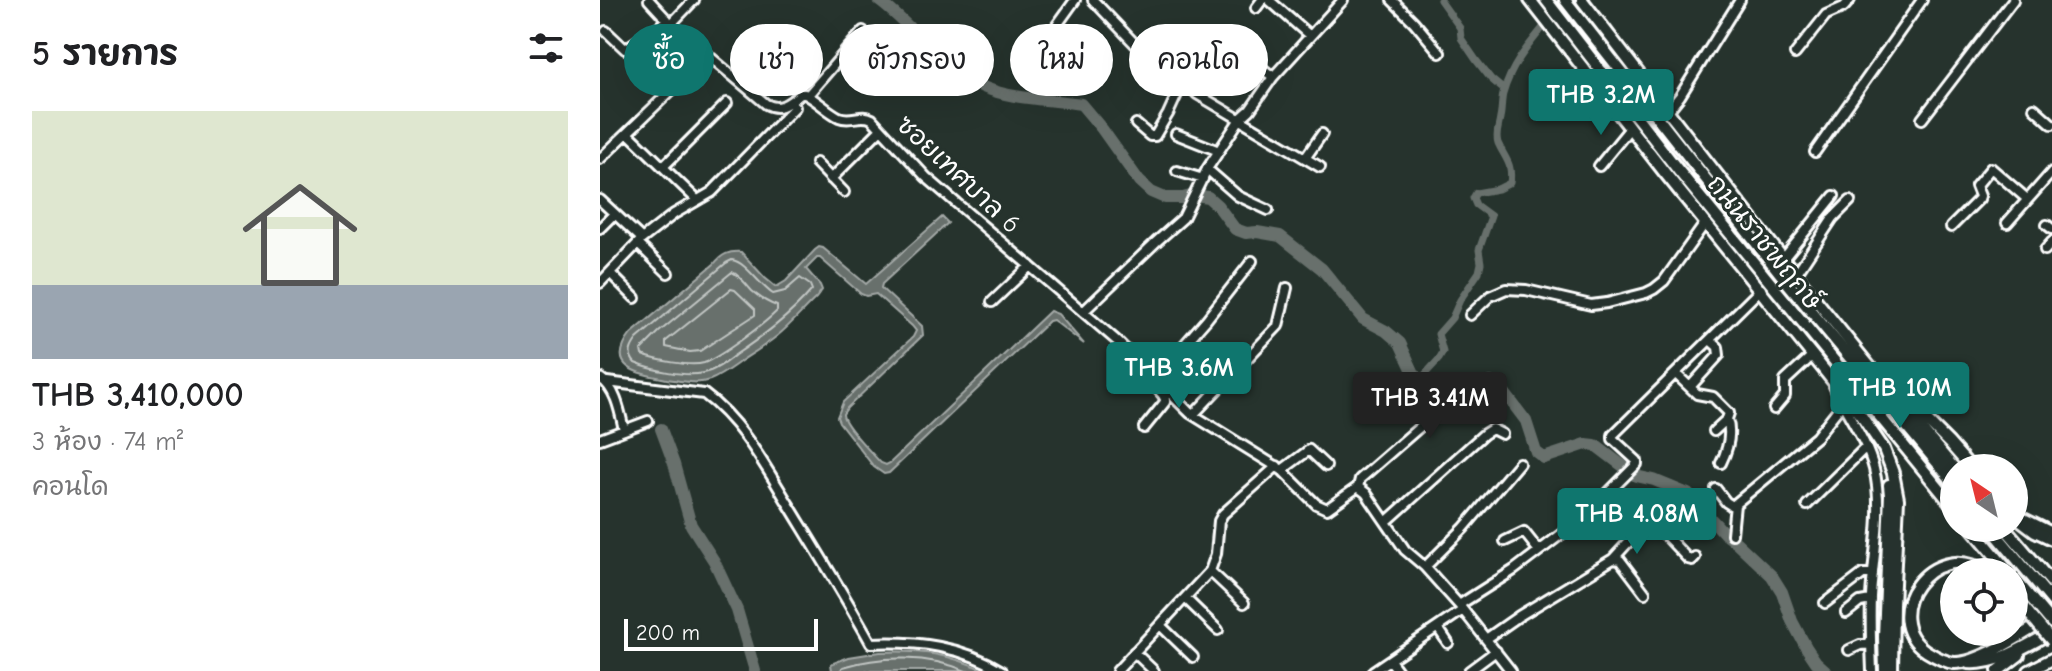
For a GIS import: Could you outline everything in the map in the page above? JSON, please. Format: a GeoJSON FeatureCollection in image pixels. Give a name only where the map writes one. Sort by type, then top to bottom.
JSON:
{"type":"FeatureCollection","features":[{"type":"Feature","properties":{"kind":"main road","name":"ถนนราชพฤกษ์"},"geometry":{"type":"LineString","coordinates":[[1530,0],[1671,180]]}},
{"type":"Feature","properties":{"kind":"main road","name":"ถนนราชพฤกษ์"},"geometry":{"type":"LineString","coordinates":[[1546,0],[1773,288],[1940,490]]}},
{"type":"Feature","properties":{"kind":"main road","name":"ถนนราชพฤกษ์"},"geometry":{"type":"LineString","coordinates":[[1565,0],[1786,281],[1940,466]]}},
{"type":"Feature","properties":{"kind":"main road"},"geometry":{"type":"LineString","coordinates":[[1582,0],[1689,141],[1942,454]]}},
{"type":"Feature","properties":{"kind":"main road"},"geometry":{"type":"LineString","coordinates":[[1689,141],[1706,177]]}},
{"type":"Feature","properties":{"kind":"main road"},"geometry":{"type":"LineString","coordinates":[[1671,180],[1713,211]]}},
{"type":"Feature","properties":{"kind":"main road"},"geometry":{"type":"LineString","coordinates":[[1671,180],[1761,289],[1884,449],[1898,499],[1892,671]]}},
{"type":"Feature","properties":{"kind":"main road"},"geometry":{"type":"LineString","coordinates":[[1873,370],[1902,395],[1958,454]]}},
{"type":"Feature","properties":{"kind":"main road"},"geometry":{"type":"LineString","coordinates":[[1884,449],[1890,495],[1885,671]]}},
{"type":"Feature","properties":{"kind":"main road"},"geometry":{"type":"LineString","coordinates":[[2028,525],[2052,539]]}},
{"type":"Feature","properties":{"kind":"main road"},"geometry":{"type":"LineString","coordinates":[[1984,542],[1997,558]]}},
{"type":"Feature","properties":{"kind":"main road"},"geometry":{"type":"LineString","coordinates":[[2003,542],[2052,601]]}},
{"type":"Feature","properties":{"kind":"main road"},"geometry":{"type":"LineString","coordinates":[[2017,542],[2052,583]]}},
{"type":"Feature","properties":{"kind":"main road"},"geometry":{"type":"LineString","coordinates":[[1940,566],[1925,574],[1914,587],[1908,605],[1907,624],[1918,645],[1939,658],[1954,663],[1997,660],[2052,632]]}},
{"type":"Feature","properties":{"kind":"main road"},"geometry":{"type":"LineString","coordinates":[[2028,595],[2052,623]]}},
{"type":"Feature","properties":{"kind":"main road"},"geometry":{"type":"LineString","coordinates":[[2028,613],[2052,641]]}},
{"type":"Feature","properties":{"kind":"main road"},"geometry":{"type":"LineString","coordinates":[[1954,663],[1997,648],[2052,617]]}},
{"type":"Feature","properties":{"kind":"main road"},"geometry":{"type":"LineString","coordinates":[[1998,671],[2052,632]]}},
{"type":"Feature","properties":{"kind":"main road"},"geometry":{"type":"LineString","coordinates":[[2029,671],[2052,659]]}},
{"type":"Feature","properties":{"kind":"street"},"geometry":{"type":"LineString","coordinates":[[649,0],[671,24]]}},
{"type":"Feature","properties":{"kind":"street"},"geometry":{"type":"LineString","coordinates":[[606,31],[625,49],[669,22],[694,0]]}},
{"type":"Feature","properties":{"kind":"street"},"geometry":{"type":"LineString","coordinates":[[1058,24],[1075,0]]}},
{"type":"Feature","properties":{"kind":"street"},"geometry":{"type":"LineString","coordinates":[[1093,0],[1129,38]]}},
{"type":"Feature","properties":{"kind":"street"},"geometry":{"type":"LineString","coordinates":[[1256,8],[1262,0]]}},
{"type":"Feature","properties":{"kind":"street"},"geometry":{"type":"LineString","coordinates":[[1269,0],[1310,36]]}},
{"type":"Feature","properties":{"kind":"street"},"geometry":{"type":"LineString","coordinates":[[1083,312],[1183,218],[1207,169],[1240,119],[1273,77],[1343,0]]}},
{"type":"Feature","properties":{"kind":"street"},"geometry":{"type":"LineString","coordinates":[[1392,0],[1440,53]]}},
{"type":"Feature","properties":{"kind":"street"},"geometry":{"type":"LineString","coordinates":[[1668,111],[1740,0]]}},
{"type":"Feature","properties":{"kind":"street"},"geometry":{"type":"LineString","coordinates":[[1795,54],[1826,15],[1844,7],[1850,0]]}},
{"type":"Feature","properties":{"kind":"street"},"geometry":{"type":"LineString","coordinates":[[1815,152],[1922,0]]}},
{"type":"Feature","properties":{"kind":"street"},"geometry":{"type":"LineString","coordinates":[[1922,119],[2013,0]]}},
{"type":"Feature","properties":{"kind":"street"},"geometry":{"type":"LineString","coordinates":[[823,78],[839,59]]}},
{"type":"Feature","properties":{"kind":"street"},"geometry":{"type":"LineString","coordinates":[[714,60],[730,73]]}},
{"type":"Feature","properties":{"kind":"street"},"geometry":{"type":"LineString","coordinates":[[1268,73],[1273,77]]}},
{"type":"Feature","properties":{"kind":"street"},"geometry":{"type":"LineString","coordinates":[[600,159],[666,96]]}},
{"type":"Feature","properties":{"kind":"street"},"geometry":{"type":"LineString","coordinates":[[759,96],[774,108],[782,107],[798,96]]}},
{"type":"Feature","properties":{"kind":"street","name":"ซอยเทศบาล 6"},"geometry":{"type":"LineString","coordinates":[[809,96],[838,117],[846,119],[865,115],[872,119],[926,177],[1083,312],[1193,415],[1280,468],[1316,504],[1327,509],[1358,487]]}},
{"type":"Feature","properties":{"kind":"street"},"geometry":{"type":"LineString","coordinates":[[1136,124],[1150,136],[1155,136],[1175,96]]}},
{"type":"Feature","properties":{"kind":"street"},"geometry":{"type":"LineString","coordinates":[[1200,96],[1320,167]]}},
{"type":"Feature","properties":{"kind":"street"},"geometry":{"type":"LineString","coordinates":[[664,166],[727,103]]}},
{"type":"Feature","properties":{"kind":"street"},"geometry":{"type":"LineString","coordinates":[[600,283],[640,242],[674,214],[712,192],[795,107]]}},
{"type":"Feature","properties":{"kind":"street"},"geometry":{"type":"LineString","coordinates":[[2034,108],[2052,124]]}},
{"type":"Feature","properties":{"kind":"street"},"geometry":{"type":"LineString","coordinates":[[1599,166],[1630,128]]}},
{"type":"Feature","properties":{"kind":"street"},"geometry":{"type":"LineString","coordinates":[[831,179],[881,129]]}},
{"type":"Feature","properties":{"kind":"street"},"geometry":{"type":"LineString","coordinates":[[628,133],[697,200]]}},
{"type":"Feature","properties":{"kind":"street"},"geometry":{"type":"LineString","coordinates":[[1176,134],[1219,151]]}},
{"type":"Feature","properties":{"kind":"street"},"geometry":{"type":"LineString","coordinates":[[1306,157],[1322,134]]}},
{"type":"Feature","properties":{"kind":"street"},"geometry":{"type":"LineString","coordinates":[[816,163],[844,192]]}},
{"type":"Feature","properties":{"kind":"street"},"geometry":{"type":"LineString","coordinates":[[1951,227],[1979,199],[1976,186],[1991,168],[2027,199]]}},
{"type":"Feature","properties":{"kind":"street"},"geometry":{"type":"LineString","coordinates":[[1207,169],[1238,196],[1268,210]]}},
{"type":"Feature","properties":{"kind":"street"},"geometry":{"type":"LineString","coordinates":[[1177,171],[1201,183]]}},
{"type":"Feature","properties":{"kind":"street"},"geometry":{"type":"LineString","coordinates":[[2007,223],[2052,172]]}},
{"type":"Feature","properties":{"kind":"street"},"geometry":{"type":"LineString","coordinates":[[1783,259],[1834,196]]}},
{"type":"Feature","properties":{"kind":"street"},"geometry":{"type":"LineString","coordinates":[[600,200],[668,273]]}},
{"type":"Feature","properties":{"kind":"street"},"geometry":{"type":"LineString","coordinates":[[1796,274],[1827,225],[1850,201]]}},
{"type":"Feature","properties":{"kind":"street"},"geometry":{"type":"LineString","coordinates":[[600,228],[614,214]]}},
{"type":"Feature","properties":{"kind":"street"},"geometry":{"type":"LineString","coordinates":[[1470,315],[1490,296],[1506,289],[1526,290],[1591,305],[1646,293],[1664,281],[1706,222]]}},
{"type":"Feature","properties":{"kind":"street"},"geometry":{"type":"LineString","coordinates":[[2045,250],[2052,242]]}},
{"type":"Feature","properties":{"kind":"street"},"geometry":{"type":"LineString","coordinates":[[1144,428],[1165,402],[1166,398],[1155,385],[1252,261]]}},
{"type":"Feature","properties":{"kind":"street"},"geometry":{"type":"LineString","coordinates":[[992,302],[1030,266]]}},
{"type":"Feature","properties":{"kind":"street"},"geometry":{"type":"LineString","coordinates":[[610,273],[635,298]]}},
{"type":"Feature","properties":{"kind":"street"},"geometry":{"type":"LineString","coordinates":[[1193,415],[1278,326],[1287,288]]}},
{"type":"Feature","properties":{"kind":"street"},"geometry":{"type":"LineString","coordinates":[[1373,671],[1438,628],[1584,517],[1637,462],[1613,439],[1613,435],[1761,289]]}},
{"type":"Feature","properties":{"kind":"street"},"geometry":{"type":"LineString","coordinates":[[1690,387],[1719,355],[1718,347],[1710,340]]}},
{"type":"Feature","properties":{"kind":"street"},"geometry":{"type":"LineString","coordinates":[[1159,380],[1192,352]]}},
{"type":"Feature","properties":{"kind":"street"},"geometry":{"type":"LineString","coordinates":[[1774,409],[1785,396],[1785,381],[1813,355]]}},
{"type":"Feature","properties":{"kind":"street"},"geometry":{"type":"LineString","coordinates":[[1676,374],[1697,394],[1713,397],[1729,413],[1714,431]]}},
{"type":"Feature","properties":{"kind":"street"},"geometry":{"type":"LineString","coordinates":[[1828,374],[1874,469],[1877,492],[1871,600],[1872,671]]}},
{"type":"Feature","properties":{"kind":"street"},"geometry":{"type":"LineString","coordinates":[[604,380],[616,401],[624,430]]}},
{"type":"Feature","properties":{"kind":"street"},"geometry":{"type":"LineString","coordinates":[[604,380],[704,394],[716,403],[762,462],[871,643],[939,645],[1002,671]]}},
{"type":"Feature","properties":{"kind":"street"},"geometry":{"type":"LineString","coordinates":[[1411,392],[1427,406],[1431,414],[1429,419],[1360,479],[1358,487],[1366,493],[1405,550],[1425,567],[1461,608],[1511,671]]}},
{"type":"Feature","properties":{"kind":"street"},"geometry":{"type":"LineString","coordinates":[[1732,534],[1734,507],[1738,502],[1816,437],[1842,404]]}},
{"type":"Feature","properties":{"kind":"street"},"geometry":{"type":"LineString","coordinates":[[1721,463],[1728,448],[1730,428],[1727,419]]}},
{"type":"Feature","properties":{"kind":"street"},"geometry":{"type":"LineString","coordinates":[[600,439],[648,421]]}},
{"type":"Feature","properties":{"kind":"street"},"geometry":{"type":"LineString","coordinates":[[1386,522],[1484,434],[1492,429],[1502,434]]}},
{"type":"Feature","properties":{"kind":"street"},"geometry":{"type":"LineString","coordinates":[[1807,505],[1866,447]]}},
{"type":"Feature","properties":{"kind":"street"},"geometry":{"type":"LineString","coordinates":[[1117,671],[1210,571],[1223,514],[1280,468],[1309,450],[1326,466]]}},
{"type":"Feature","properties":{"kind":"street"},"geometry":{"type":"LineString","coordinates":[[1425,567],[1464,528],[1519,463]]}},
{"type":"Feature","properties":{"kind":"street"},"geometry":{"type":"LineString","coordinates":[[1716,489],[1734,507]]}},
{"type":"Feature","properties":{"kind":"street"},"geometry":{"type":"LineString","coordinates":[[1611,490],[1630,502]]}},
{"type":"Feature","properties":{"kind":"street"},"geometry":{"type":"LineString","coordinates":[[2028,520],[2052,532]]}},
{"type":"Feature","properties":{"kind":"street"},"geometry":{"type":"LineString","coordinates":[[1486,639],[1613,559],[1643,526],[1652,522],[1688,559],[1695,557]]}},
{"type":"Feature","properties":{"kind":"street"},"geometry":{"type":"LineString","coordinates":[[1505,541],[1522,531],[1539,551]]}},
{"type":"Feature","properties":{"kind":"street"},"geometry":{"type":"LineString","coordinates":[[1613,559],[1620,560],[1645,593]]}},
{"type":"Feature","properties":{"kind":"street"},"geometry":{"type":"LineString","coordinates":[[1210,571],[1244,603]]}},
{"type":"Feature","properties":{"kind":"street"},"geometry":{"type":"LineString","coordinates":[[1825,603],[1863,574],[1873,574]]}},
{"type":"Feature","properties":{"kind":"street"},"geometry":{"type":"LineString","coordinates":[[1185,598],[1218,630]]}},
{"type":"Feature","properties":{"kind":"street"},"geometry":{"type":"LineString","coordinates":[[1846,613],[1860,602],[1871,600]]}},
{"type":"Feature","properties":{"kind":"street"},"geometry":{"type":"LineString","coordinates":[[1160,625],[1193,657]]}},
{"type":"Feature","properties":{"kind":"street"},"geometry":{"type":"LineString","coordinates":[[1438,628],[1448,643]]}},
{"type":"Feature","properties":{"kind":"street"},"geometry":{"type":"LineString","coordinates":[[1849,650],[1871,644]]}},
{"type":"Feature","properties":{"kind":"street"},"geometry":{"type":"LineString","coordinates":[[1469,671],[1496,651]]}},
{"type":"Feature","properties":{"kind":"street"},"geometry":{"type":"LineString","coordinates":[[1134,652],[1154,671]]}},
{"type":"Feature","properties":{"kind":"street"},"geometry":{"type":"LineString","coordinates":[[1390,660],[1397,671]]}},
{"type":"Feature","properties":{"kind":"water"},"geometry":{"type":"Polygon","coordinates":[[[942,217],[948,223],[881,288],[922,326],[923,335],[843,414],[853,432],[881,463],[890,463],[1050,311],[1058,314],[1084,344],[1053,320],[1049,321],[889,473],[884,474],[874,467],[837,417],[843,402],[916,331],[876,294],[861,294],[820,258],[806,269],[822,290],[816,298],[777,336],[718,376],[700,382],[678,381],[637,372],[624,362],[624,346],[631,334],[726,254],[741,252],[776,287],[786,281],[819,247],[866,284],[942,217]]]}},
{"type":"Feature","properties":{"kind":"water"},"geometry":{"type":"Polygon","coordinates":[[[880,652],[935,654],[986,671],[832,671],[831,664],[849,657],[880,652]]]}},
{"type":"Feature","properties":{"kind":"waterway"},"geometry":{"type":"LineString","coordinates":[[878,0],[954,69],[983,87],[1019,97],[1081,104],[1139,181],[1151,192],[1165,198],[1208,197],[1235,229],[1280,236],[1322,269],[1363,319],[1386,331],[1400,343],[1418,382],[1425,388],[1445,400],[1490,382],[1498,384],[1526,421],[1536,452],[1544,458],[1586,444],[1595,445],[1636,476],[1688,494],[1725,534],[1772,576],[1806,647],[1826,671]]}},
{"type":"Feature","properties":{"kind":"waterway"},"geometry":{"type":"LineString","coordinates":[[1440,0],[1460,28],[1461,38],[1476,60],[1504,90]]}},
{"type":"Feature","properties":{"kind":"waterway"},"geometry":{"type":"LineString","coordinates":[[1418,382],[1443,352],[1438,334],[1452,318],[1479,272],[1479,250],[1491,216],[1476,205],[1473,198],[1476,193],[1510,183],[1509,166],[1497,137],[1503,94],[1515,66],[1545,25]]}},
{"type":"Feature","properties":{"kind":"waterway"},"geometry":{"type":"LineString","coordinates":[[661,429],[691,525],[714,561],[737,610],[755,671]]}}]}
